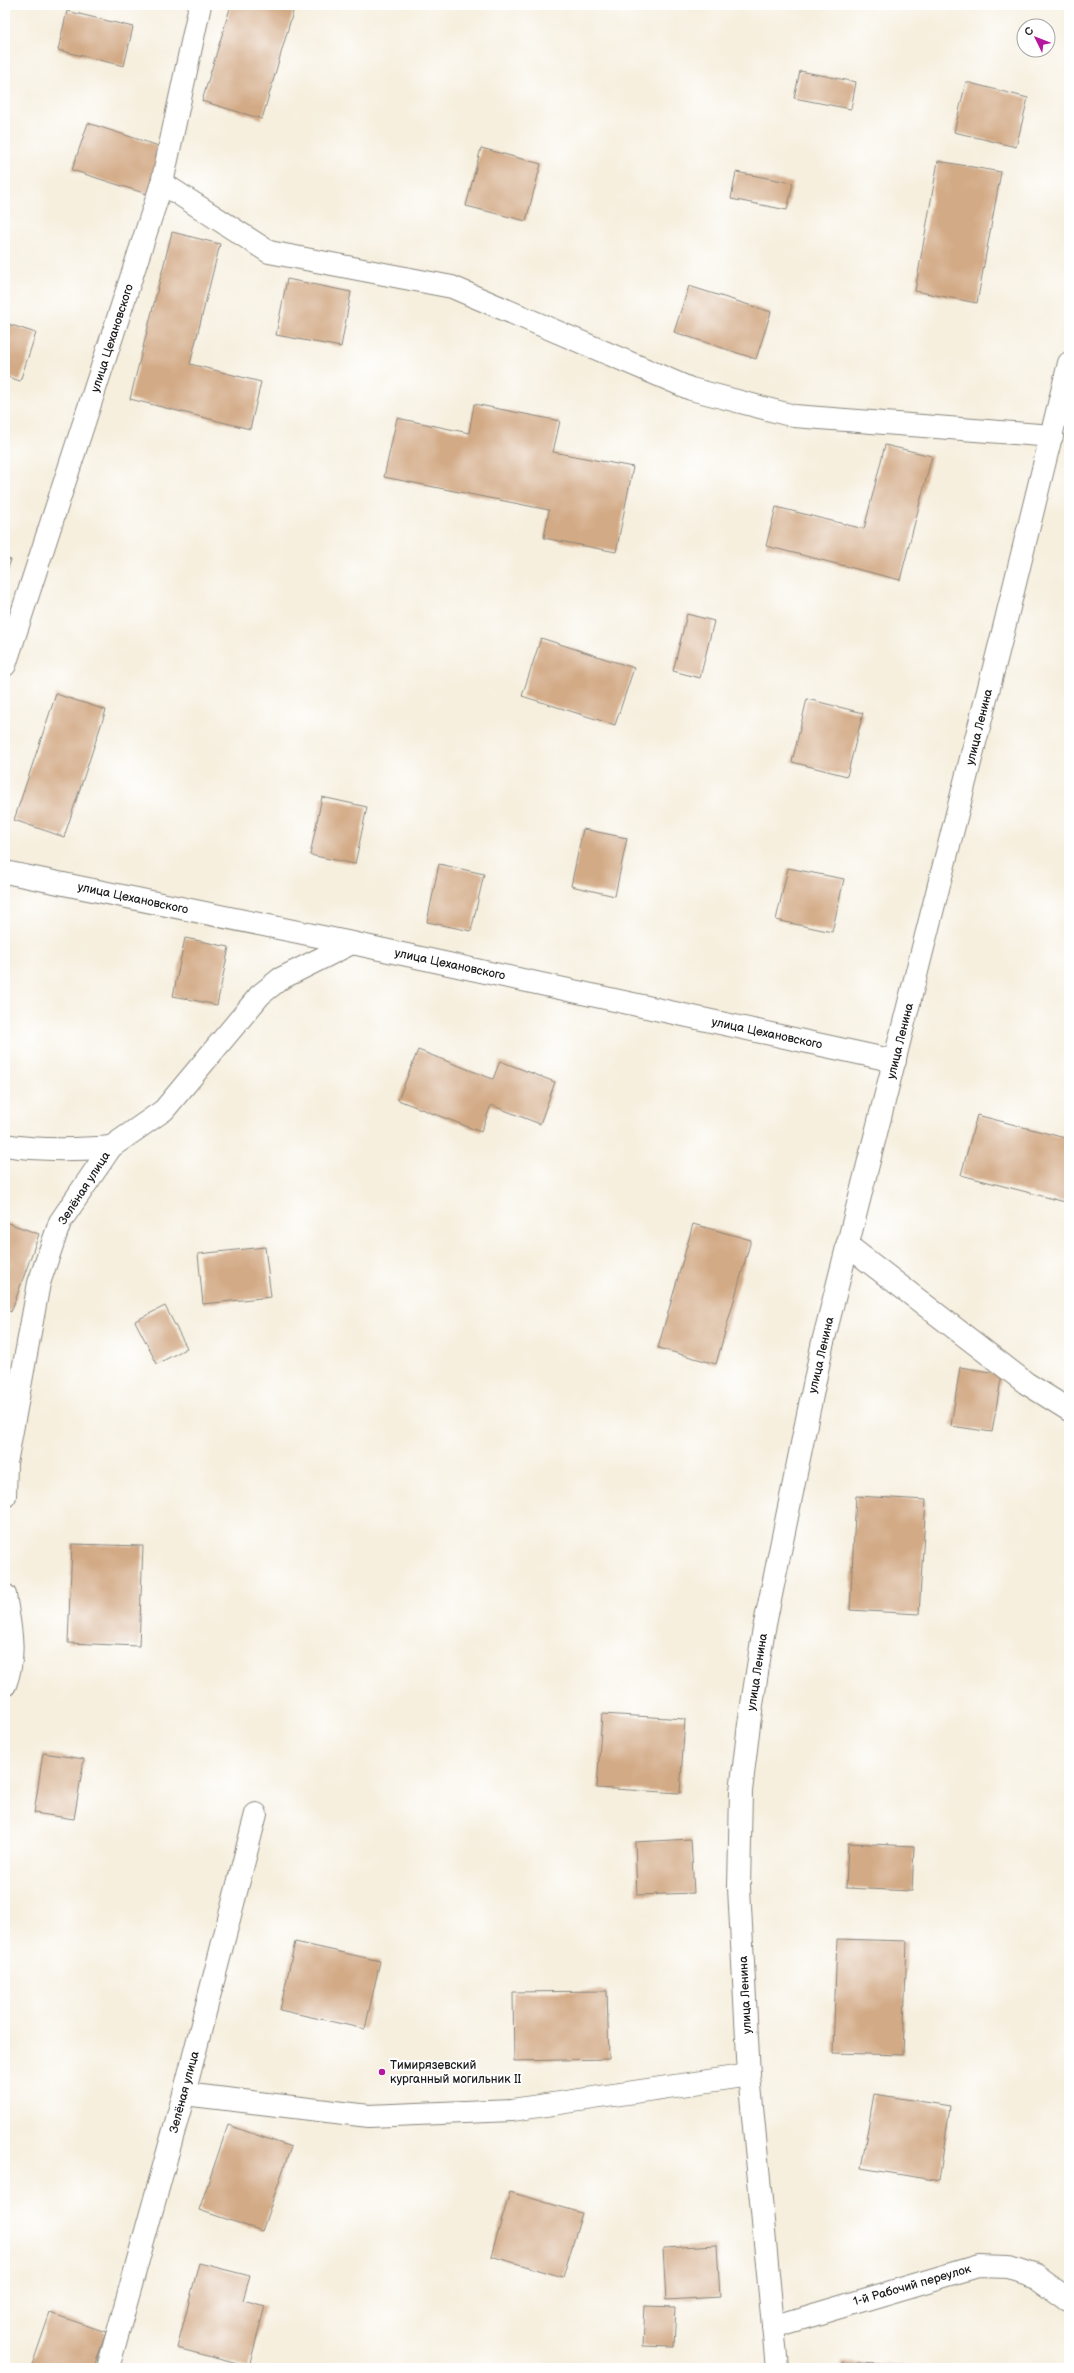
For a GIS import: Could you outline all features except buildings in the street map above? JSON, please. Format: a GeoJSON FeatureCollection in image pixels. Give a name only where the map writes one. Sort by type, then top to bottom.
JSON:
{"type":"FeatureCollection","features":[{"type":"Feature","properties":{"kind":"street","name":"улица Цехановского"},"geometry":{"type":"LineString","coordinates":[[5,665],[162,183],[200,5]]}},
{"type":"Feature","properties":{"kind":"street"},"geometry":{"type":"LineString","coordinates":[[162,183],[269,252],[452,287],[691,389],[794,416],[1052,436]]}},
{"type":"Feature","properties":{"kind":"street","name":"улица Ленина"},"geometry":{"type":"LineString","coordinates":[[777,2368],[749,2075],[740,1888],[742,1791],[748,1731],[763,1634],[822,1346],[895,1061],[1069,363]]}},
{"type":"Feature","properties":{"kind":"street","name":"улица Цехановского"},"geometry":{"type":"LineString","coordinates":[[5,872],[352,943],[895,1061]]}},
{"type":"Feature","properties":{"kind":"street","name":"Зелёная улица"},"geometry":{"type":"LineString","coordinates":[[5,1496],[6,1462],[39,1283],[60,1222],[111,1147],[164,1110],[260,995],[292,972],[352,943]]}},
{"type":"Feature","properties":{"kind":"street"},"geometry":{"type":"LineString","coordinates":[[5,1145],[31,1149],[67,1151],[111,1147]]}},
{"type":"Feature","properties":{"kind":"street"},"geometry":{"type":"LineString","coordinates":[[848,1245],[1026,1383],[1069,1410]]}},
{"type":"Feature","properties":{"kind":"street"},"geometry":{"type":"LineString","coordinates":[[5,1595],[13,1650],[5,1685]]}},
{"type":"Feature","properties":{"kind":"street","name":"Зелёная улица"},"geometry":{"type":"LineString","coordinates":[[108,2368],[184,2094],[256,1814]]}},
{"type":"Feature","properties":{"kind":"street"},"geometry":{"type":"LineString","coordinates":[[184,2094],[369,2116],[512,2110],[749,2075]]}},
{"type":"Feature","properties":{"kind":"street","name":"1-й Рабочий переулок"},"geometry":{"type":"LineString","coordinates":[[773,2327],[978,2266],[1009,2266],[1036,2276],[1069,2300]]}},
{"type":"Feature","properties":{"kind":"place","name":"Тимирязевский курганный могильник II"},"geometry":{"type":"Point","coordinates":[382,2072]}}]}
